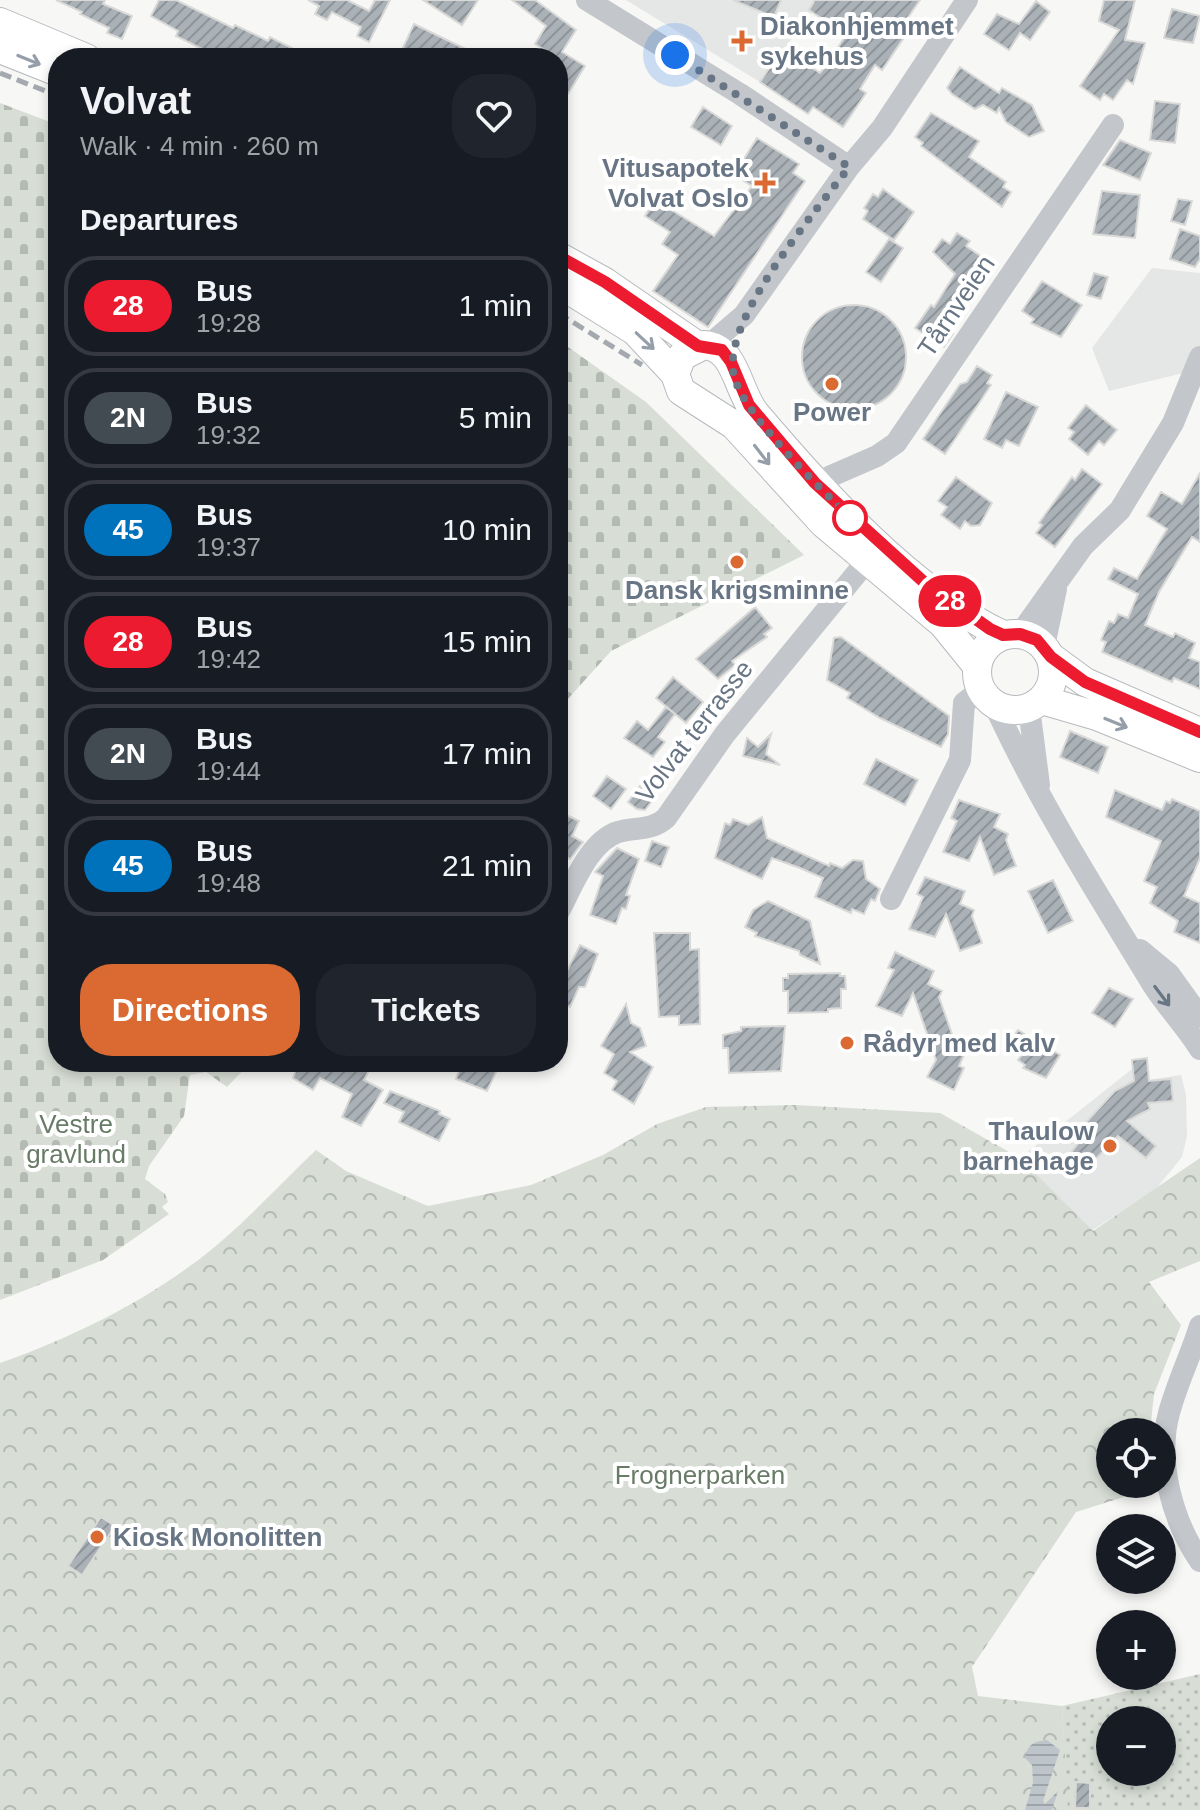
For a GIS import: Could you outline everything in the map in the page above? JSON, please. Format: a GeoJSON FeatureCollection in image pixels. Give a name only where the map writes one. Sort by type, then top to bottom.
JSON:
{"type":"FeatureCollection","features":[{"type":"Feature","properties":{"kind":"main road"},"geometry":{"type":"LineString","coordinates":[[0,22],[62,48]]}},
{"type":"Feature","properties":{"kind":"main road"},"geometry":{"type":"LineString","coordinates":[[0,49],[48,68]]}},
{"type":"Feature","properties":{"kind":"main road"},"geometry":{"type":"LineString","coordinates":[[568,262],[605,282],[718,357],[749,405],[815,483],[925,583],[1029,643],[1085,682],[1200,732]]}},
{"type":"Feature","properties":{"kind":"main road"},"geometry":{"type":"LineString","coordinates":[[568,289],[635,331],[675,374],[687,398],[705,403],[743,433],[795,494],[866,562],[943,624],[984,686],[1005,709],[1035,704],[1097,716],[1200,758]]}},
{"type":"Feature","properties":{"kind":"main road"},"geometry":{"type":"LineString","coordinates":[[675,374],[682,356],[718,357]]}},
{"type":"Feature","properties":{"kind":"main road"},"geometry":{"type":"LineString","coordinates":[[705,403],[725,395],[718,357]]}},
{"type":"Feature","properties":{"kind":"main road"},"geometry":{"type":"LineString","coordinates":[[984,686],[991,642],[1029,643]]}},
{"type":"Feature","properties":{"kind":"main road"},"geometry":{"type":"LineString","coordinates":[[1029,643],[1053,680],[1035,704]]}},
{"type":"Feature","properties":{"kind":"street"},"geometry":{"type":"LineString","coordinates":[[587,0],[740,94],[849,167]]}},
{"type":"Feature","properties":{"kind":"street"},"geometry":{"type":"LineString","coordinates":[[718,357],[744,315],[849,167],[882,128],[967,0]]}},
{"type":"Feature","properties":{"kind":"street","name":"Tårnveien"},"geometry":{"type":"LineString","coordinates":[[815,483],[877,456],[896,443],[1113,125]]}},
{"type":"Feature","properties":{"kind":"street"},"geometry":{"type":"LineString","coordinates":[[1029,643],[1056,588],[1083,546],[1120,510],[1173,423],[1200,357]]}},
{"type":"Feature","properties":{"kind":"street","name":"Volvat terrasse"},"geometry":{"type":"LineString","coordinates":[[568,895],[591,855],[607,837],[653,827],[666,818],[725,734],[866,562]]}},
{"type":"Feature","properties":{"kind":"street"},"geometry":{"type":"LineString","coordinates":[[891,899],[960,760],[964,703],[984,686],[1018,758],[1039,786],[1078,863],[1129,941],[1154,987],[1200,1049]]}},
{"type":"Feature","properties":{"kind":"street"},"geometry":{"type":"LineString","coordinates":[[1035,704],[1039,786]]}},
{"type":"Feature","properties":{"kind":"street"},"geometry":{"type":"LineString","coordinates":[[1129,941],[1169,974],[1200,1017]]}},
{"type":"Feature","properties":{"kind":"street"},"geometry":{"type":"LineString","coordinates":[[1200,1326],[1194,1354],[1169,1415],[1163,1459],[1182,1527],[1200,1561]]}},
{"type":"Feature","properties":{"kind":"shaded area","name":"Diakonhjemmet sykehus"},"geometry":{"type":"Polygon","coordinates":[[[626,0],[820,0],[760,82],[626,0]]]}},
{"type":"Feature","properties":{"kind":"shaded area"},"geometry":{"type":"Polygon","coordinates":[[[1152,268],[1200,273],[1200,369],[1109,391],[1092,348],[1152,268]]]}},
{"type":"Feature","properties":{"kind":"shaded area","name":"Thaulow barnehage"},"geometry":{"type":"Polygon","coordinates":[[[1146,1068],[1148,1080],[1181,1075],[1186,1095],[1187,1136],[1182,1157],[1155,1190],[1091,1231],[1020,1158],[1132,1069],[1146,1068]]]}},
{"type":"Feature","properties":{"kind":"shaded area"},"geometry":{"type":"Polygon","coordinates":[[[1047,1740],[1060,1750],[1043,1801],[1045,1804],[1058,1791],[1052,1810],[1025,1810],[1033,1783],[1032,1765],[1025,1758],[1026,1753],[1032,1744],[1047,1740]]]}},
{"type":"Feature","properties":{"kind":"green space","name":"Vestre gravlund"},"geometry":{"type":"Polygon","coordinates":[[[0,103],[48,121],[48,1072],[206,1072],[190,1075],[184,1116],[149,1166],[145,1179],[165,1194],[168,1202],[162,1207],[169,1214],[103,1260],[0,1300],[0,103]]]}},
{"type":"Feature","properties":{"kind":"green space"},"geometry":{"type":"Polygon","coordinates":[[[568,347],[646,402],[804,555],[611,651],[568,699],[568,347]]]}},
{"type":"Feature","properties":{"kind":"green space","name":"Vestre gravlund"},"geometry":{"type":"Polygon","coordinates":[[[206,1072],[241,1072],[227,1087],[206,1072]]]}},
{"type":"Feature","properties":{"kind":"green space","name":"Frognerparken"},"geometry":{"type":"Polygon","coordinates":[[[795,1105],[940,1113],[1020,1158],[1093,1231],[1200,1158],[1200,1261],[1149,1282],[1181,1325],[1154,1394],[1151,1418],[1096,1418],[1096,1498],[1121,1498],[1076,1512],[972,1667],[978,1696],[1062,1706],[1068,1810],[0,1810],[0,1363],[99,1321],[168,1281],[223,1239],[316,1150],[346,1171],[428,1206],[531,1185],[603,1155],[657,1124],[706,1107],[795,1105]]]}},
{"type":"Feature","properties":{"kind":"green space"},"geometry":{"type":"Polygon","coordinates":[[[1200,1674],[1200,1810],[1067,1810],[1062,1706],[1131,1690],[1176,1690],[1176,1680],[1200,1674]]]}},
{"type":"Feature","properties":{"kind":"building"},"geometry":{"type":"Polygon","coordinates":[[[56,0],[105,0],[103,4],[132,16],[122,39],[107,33],[109,28],[80,14],[82,12],[56,0]]]}},
{"type":"Feature","properties":{"kind":"building"},"geometry":{"type":"Polygon","coordinates":[[[159,0],[176,0],[233,28],[235,25],[291,48],[200,48],[176,36],[178,31],[151,16],[159,0]]]}},
{"type":"Feature","properties":{"kind":"building"},"geometry":{"type":"Polygon","coordinates":[[[308,0],[347,0],[369,11],[375,0],[390,0],[369,42],[357,36],[361,27],[332,12],[327,20],[315,14],[319,6],[308,0]]]}},
{"type":"Feature","properties":{"kind":"building"},"geometry":{"type":"Polygon","coordinates":[[[423,0],[478,0],[462,25],[423,0]]]}},
{"type":"Feature","properties":{"kind":"building"},"geometry":{"type":"Polygon","coordinates":[[[512,0],[535,0],[576,30],[565,48],[542,48],[535,44],[546,26],[512,0]]]}},
{"type":"Feature","properties":{"kind":"building"},"geometry":{"type":"Polygon","coordinates":[[[733,0],[781,0],[774,17],[733,0]]]}},
{"type":"Feature","properties":{"kind":"building"},"geometry":{"type":"Polygon","coordinates":[[[815,0],[920,0],[898,32],[905,36],[882,70],[875,65],[860,89],[866,93],[843,127],[813,107],[808,114],[760,82],[783,48],[820,73],[826,66],[846,35],[809,10],[815,0]]]}},
{"type":"Feature","properties":{"kind":"building"},"geometry":{"type":"Polygon","coordinates":[[[1104,0],[1135,0],[1125,40],[1145,43],[1133,84],[1127,80],[1113,100],[1104,94],[1100,100],[1080,86],[1119,30],[1099,21],[1104,0]]]}},
{"type":"Feature","properties":{"kind":"building"},"geometry":{"type":"Polygon","coordinates":[[[1036,1],[1050,12],[1030,40],[1020,33],[1009,50],[984,34],[997,14],[1019,24],[1036,1]]]}},
{"type":"Feature","properties":{"kind":"building"},"geometry":{"type":"Polygon","coordinates":[[[1172,9],[1200,16],[1193,43],[1164,38],[1172,9]]]}},
{"type":"Feature","properties":{"kind":"building"},"geometry":{"type":"Polygon","coordinates":[[[414,24],[463,48],[403,48],[414,24]]]}},
{"type":"Feature","properties":{"kind":"building"},"geometry":{"type":"Polygon","coordinates":[[[568,56],[585,66],[568,94],[568,56]]]}},
{"type":"Feature","properties":{"kind":"building"},"geometry":{"type":"Polygon","coordinates":[[[960,67],[999,93],[1002,88],[1032,105],[1044,131],[1029,137],[1006,122],[999,108],[997,113],[983,105],[975,109],[952,94],[947,88],[960,67]]]}},
{"type":"Feature","properties":{"kind":"building"},"geometry":{"type":"Polygon","coordinates":[[[1155,101],[1180,104],[1175,143],[1150,140],[1155,101]]]}},
{"type":"Feature","properties":{"kind":"building"},"geometry":{"type":"Polygon","coordinates":[[[703,107],[732,126],[721,145],[691,127],[703,107]]]}},
{"type":"Feature","properties":{"kind":"building"},"geometry":{"type":"Polygon","coordinates":[[[931,113],[979,141],[969,157],[1006,182],[1003,187],[1011,192],[1002,207],[921,146],[923,143],[915,137],[931,113]]]}},
{"type":"Feature","properties":{"kind":"building"},"geometry":{"type":"Polygon","coordinates":[[[757,138],[799,164],[793,173],[805,181],[708,327],[653,291],[678,255],[662,244],[670,232],[645,216],[655,200],[714,236],[752,186],[734,175],[757,138]]]}},
{"type":"Feature","properties":{"kind":"building"},"geometry":{"type":"Polygon","coordinates":[[[1120,140],[1151,153],[1140,180],[1103,165],[1120,140]]]}},
{"type":"Feature","properties":{"kind":"building"},"geometry":{"type":"Polygon","coordinates":[[[883,189],[914,212],[894,240],[863,219],[868,211],[864,208],[873,194],[878,197],[883,189]]]}},
{"type":"Feature","properties":{"kind":"building"},"geometry":{"type":"Polygon","coordinates":[[[1102,191],[1140,195],[1135,238],[1093,234],[1102,191]]]}},
{"type":"Feature","properties":{"kind":"building"},"geometry":{"type":"Polygon","coordinates":[[[1178,199],[1192,201],[1185,225],[1171,221],[1178,199]]]}},
{"type":"Feature","properties":{"kind":"building"},"geometry":{"type":"Polygon","coordinates":[[[1180,229],[1200,236],[1200,259],[1195,267],[1170,259],[1180,229]]]}},
{"type":"Feature","properties":{"kind":"building"},"geometry":{"type":"Polygon","coordinates":[[[957,233],[970,241],[966,246],[985,259],[947,316],[954,320],[947,331],[953,334],[944,347],[915,328],[931,305],[934,307],[955,274],[933,252],[942,239],[950,244],[957,233]]]}},
{"type":"Feature","properties":{"kind":"building"},"geometry":{"type":"Polygon","coordinates":[[[889,239],[903,248],[881,282],[866,272],[889,239]]]}},
{"type":"Feature","properties":{"kind":"building"},"geometry":{"type":"Polygon","coordinates":[[[1094,273],[1108,277],[1101,299],[1087,295],[1094,273]]]}},
{"type":"Feature","properties":{"kind":"building"},"geometry":{"type":"Polygon","coordinates":[[[1042,281],[1082,305],[1061,337],[1031,323],[1034,319],[1022,311],[1042,281]]]}},
{"type":"Feature","properties":{"kind":"building"},"geometry":{"type":"Polygon","coordinates":[[[854,305],[874,309],[891,320],[902,337],[906,357],[902,377],[891,394],[874,405],[854,409],[834,405],[817,394],[806,377],[802,357],[806,337],[817,320],[834,309],[854,305]]]}},
{"type":"Feature","properties":{"kind":"building"},"geometry":{"type":"Polygon","coordinates":[[[977,366],[992,375],[987,383],[991,385],[945,454],[923,439],[960,384],[967,382],[977,366]]]}},
{"type":"Feature","properties":{"kind":"building"},"geometry":{"type":"Polygon","coordinates":[[[1006,392],[1038,407],[1019,446],[1006,440],[1002,448],[984,439],[1006,392]]]}},
{"type":"Feature","properties":{"kind":"building"},"geometry":{"type":"Polygon","coordinates":[[[1086,405],[1117,430],[1104,445],[1099,441],[1088,455],[1069,439],[1074,432],[1068,428],[1086,405]]]}},
{"type":"Feature","properties":{"kind":"building"},"geometry":{"type":"Polygon","coordinates":[[[1082,469],[1102,484],[1055,547],[1036,533],[1042,525],[1039,523],[1072,477],[1075,480],[1082,469]]]}},
{"type":"Feature","properties":{"kind":"building"},"geometry":{"type":"Polygon","coordinates":[[[1200,473],[1200,542],[1192,537],[1159,592],[1145,625],[1173,637],[1175,633],[1195,643],[1189,658],[1200,662],[1200,689],[1174,678],[1172,682],[1102,652],[1106,642],[1101,640],[1109,621],[1114,623],[1118,614],[1128,618],[1138,594],[1108,579],[1114,568],[1137,579],[1167,529],[1147,516],[1161,492],[1182,504],[1200,473]]]}},
{"type":"Feature","properties":{"kind":"building"},"geometry":{"type":"Polygon","coordinates":[[[956,477],[992,503],[980,525],[971,526],[965,521],[960,529],[941,515],[947,507],[938,501],[956,477]]]}},
{"type":"Feature","properties":{"kind":"building"},"geometry":{"type":"Polygon","coordinates":[[[755,607],[772,628],[764,634],[767,637],[732,661],[735,665],[718,679],[696,659],[755,607]]]}},
{"type":"Feature","properties":{"kind":"building"},"geometry":{"type":"Polygon","coordinates":[[[841,637],[949,716],[948,734],[941,747],[880,718],[847,698],[850,693],[827,680],[834,638],[841,637]]]}},
{"type":"Feature","properties":{"kind":"building"},"geometry":{"type":"Polygon","coordinates":[[[673,677],[703,702],[686,723],[656,698],[673,677]]]}},
{"type":"Feature","properties":{"kind":"building"},"geometry":{"type":"Polygon","coordinates":[[[666,707],[675,714],[658,737],[665,742],[653,757],[624,738],[637,721],[648,730],[666,707]]]}},
{"type":"Feature","properties":{"kind":"building"},"geometry":{"type":"Polygon","coordinates":[[[1070,731],[1108,747],[1098,773],[1060,757],[1070,731]]]}},
{"type":"Feature","properties":{"kind":"building"},"geometry":{"type":"Polygon","coordinates":[[[771,734],[766,754],[780,765],[743,756],[747,738],[758,747],[771,734]]]}},
{"type":"Feature","properties":{"kind":"building"},"geometry":{"type":"Polygon","coordinates":[[[876,759],[918,780],[905,805],[864,784],[876,759]]]}},
{"type":"Feature","properties":{"kind":"building"},"geometry":{"type":"Polygon","coordinates":[[[607,776],[626,789],[611,809],[593,796],[607,776]]]}},
{"type":"Feature","properties":{"kind":"building"},"geometry":{"type":"Polygon","coordinates":[[[640,786],[655,797],[645,810],[637,809],[628,802],[640,786]]]}},
{"type":"Feature","properties":{"kind":"building"},"geometry":{"type":"Polygon","coordinates":[[[1115,790],[1162,810],[1166,801],[1170,803],[1172,799],[1200,811],[1200,858],[1184,896],[1200,903],[1200,943],[1174,932],[1178,921],[1150,903],[1157,887],[1144,881],[1161,841],[1106,817],[1115,790]]]}},
{"type":"Feature","properties":{"kind":"building"},"geometry":{"type":"Polygon","coordinates":[[[959,800],[1000,814],[994,827],[1008,834],[1006,840],[1016,866],[994,875],[980,837],[969,861],[943,852],[957,821],[951,818],[959,800]]]}},
{"type":"Feature","properties":{"kind":"building"},"geometry":{"type":"Polygon","coordinates":[[[568,816],[579,821],[572,836],[583,842],[570,859],[568,816]]]}},
{"type":"Feature","properties":{"kind":"building"},"geometry":{"type":"Polygon","coordinates":[[[762,817],[767,838],[829,866],[830,863],[842,868],[853,860],[863,861],[866,879],[880,889],[875,901],[871,899],[864,914],[852,909],[851,913],[815,897],[823,878],[800,868],[772,858],[762,879],[715,858],[725,823],[730,825],[733,819],[748,825],[762,817]]]}},
{"type":"Feature","properties":{"kind":"building"},"geometry":{"type":"Polygon","coordinates":[[[652,841],[669,847],[661,867],[645,861],[652,841]]]}},
{"type":"Feature","properties":{"kind":"building"},"geometry":{"type":"Polygon","coordinates":[[[617,848],[639,859],[626,895],[630,896],[626,909],[622,908],[616,924],[590,915],[603,876],[595,872],[617,848]]]}},
{"type":"Feature","properties":{"kind":"building"},"geometry":{"type":"Polygon","coordinates":[[[925,877],[965,891],[960,904],[974,910],[972,916],[982,943],[960,951],[946,914],[935,937],[909,929],[923,897],[917,894],[925,877]]]}},
{"type":"Feature","properties":{"kind":"building"},"geometry":{"type":"Polygon","coordinates":[[[1053,880],[1073,921],[1048,933],[1028,891],[1053,880]]]}},
{"type":"Feature","properties":{"kind":"building"},"geometry":{"type":"Polygon","coordinates":[[[768,901],[810,921],[820,964],[800,955],[799,951],[755,936],[757,933],[745,927],[753,910],[768,901]]]}},
{"type":"Feature","properties":{"kind":"building"},"geometry":{"type":"Polygon","coordinates":[[[654,933],[690,933],[690,950],[699,949],[700,1024],[679,1025],[679,1016],[659,1017],[654,933]]]}},
{"type":"Feature","properties":{"kind":"building"},"geometry":{"type":"Polygon","coordinates":[[[580,945],[598,954],[585,987],[579,987],[570,1007],[568,1006],[568,969],[580,945]]]}},
{"type":"Feature","properties":{"kind":"building"},"geometry":{"type":"Polygon","coordinates":[[[895,952],[934,971],[928,984],[942,991],[939,997],[953,1037],[969,1044],[959,1066],[964,1068],[954,1090],[927,1077],[936,1060],[913,993],[902,1016],[876,1006],[894,970],[888,968],[895,952]]]}},
{"type":"Feature","properties":{"kind":"building"},"geometry":{"type":"Polygon","coordinates":[[[840,973],[840,976],[845,976],[846,989],[841,989],[841,1008],[828,1009],[828,1012],[788,1013],[788,991],[783,991],[783,978],[788,978],[788,974],[840,973]]]}},
{"type":"Feature","properties":{"kind":"building"},"geometry":{"type":"Polygon","coordinates":[[[1109,988],[1133,999],[1115,1027],[1092,1013],[1109,988]]]}},
{"type":"Feature","properties":{"kind":"building"},"geometry":{"type":"Polygon","coordinates":[[[626,1004],[631,1023],[640,1028],[646,1046],[630,1052],[653,1067],[634,1104],[612,1090],[617,1081],[604,1073],[614,1054],[601,1046],[626,1004]]]}},
{"type":"Feature","properties":{"kind":"building"},"geometry":{"type":"Polygon","coordinates":[[[785,1026],[781,1071],[729,1073],[728,1048],[723,1048],[723,1035],[741,1031],[741,1027],[785,1026]]]}},
{"type":"Feature","properties":{"kind":"building"},"geometry":{"type":"Polygon","coordinates":[[[1018,1030],[1060,1055],[1046,1078],[1023,1068],[1025,1065],[1018,1060],[1021,1056],[1009,1044],[1018,1030]]]}},
{"type":"Feature","properties":{"kind":"building"},"geometry":{"type":"Polygon","coordinates":[[[1147,1058],[1149,1081],[1171,1079],[1173,1101],[1148,1103],[1150,1109],[1127,1121],[1156,1146],[1146,1158],[1118,1136],[1081,1174],[1065,1160],[1085,1135],[1079,1130],[1115,1091],[1134,1081],[1132,1060],[1147,1058]]]}},
{"type":"Feature","properties":{"kind":"building"},"geometry":{"type":"Polygon","coordinates":[[[295,1072],[368,1072],[364,1080],[383,1090],[361,1126],[342,1117],[352,1094],[320,1078],[313,1090],[293,1078],[295,1072]]]}},
{"type":"Feature","properties":{"kind":"building"},"geometry":{"type":"Polygon","coordinates":[[[458,1072],[496,1072],[487,1091],[456,1079],[458,1072]]]}},
{"type":"Feature","properties":{"kind":"building"},"geometry":{"type":"Polygon","coordinates":[[[390,1091],[440,1111],[439,1114],[450,1119],[439,1141],[399,1122],[404,1112],[384,1103],[390,1091]]]}},
{"type":"Feature","properties":{"kind":"building","name":"Kiosk Monolitten"},"geometry":{"type":"Polygon","coordinates":[[[101,1517],[115,1526],[82,1575],[68,1566],[101,1517]]]}},
{"type":"Feature","properties":{"kind":"building"},"geometry":{"type":"Polygon","coordinates":[[[1076,1782],[1090,1783],[1090,1808],[1075,1808],[1076,1782]]]}},
{"type":"Feature","properties":{"kind":"railway"},"geometry":{"type":"LineString","coordinates":[[0,73],[48,92]]}},
{"type":"Feature","properties":{"kind":"railway"},"geometry":{"type":"LineString","coordinates":[[568,319],[642,365]]}},
{"type":"Feature","properties":{"kind":"bus line","name":"28"},"geometry":{"type":"LineString","coordinates":[[568,261],[605,282],[698,346],[709,345],[722,350],[731,362],[734,376],[749,405],[815,483],[878,544],[925,583],[990,629],[1003,635],[1020,634],[1037,640],[1051,657],[1085,682],[1200,732]]}},
{"type":"Feature","properties":{"kind":"place","name":"Diakonhjemmet sykehus"},"geometry":{"type":"Point","coordinates":[742,41]}},
{"type":"Feature","properties":{"kind":"place","name":"Vitusapotek Volvat Oslo"},"geometry":{"type":"Point","coordinates":[765,183]}},
{"type":"Feature","properties":{"kind":"place","name":"Power"},"geometry":{"type":"Point","coordinates":[832,384]}},
{"type":"Feature","properties":{"kind":"place","name":"Dansk krigsminne"},"geometry":{"type":"Point","coordinates":[737,562]}},
{"type":"Feature","properties":{"kind":"place","name":"Rådyr med kalv"},"geometry":{"type":"Point","coordinates":[847,1043]}},
{"type":"Feature","properties":{"kind":"place","name":"Thaulow barnehage"},"geometry":{"type":"Point","coordinates":[1110,1146]}},
{"type":"Feature","properties":{"kind":"place","name":"Kiosk Monolitten"},"geometry":{"type":"Point","coordinates":[97,1537]}},
{"type":"Feature","properties":{"kind":"route"},"geometry":{"type":"LineString","coordinates":[[675,55],[849,167],[744,315],[731,362],[734,376],[749,405],[815,483],[850,518]]}}]}
